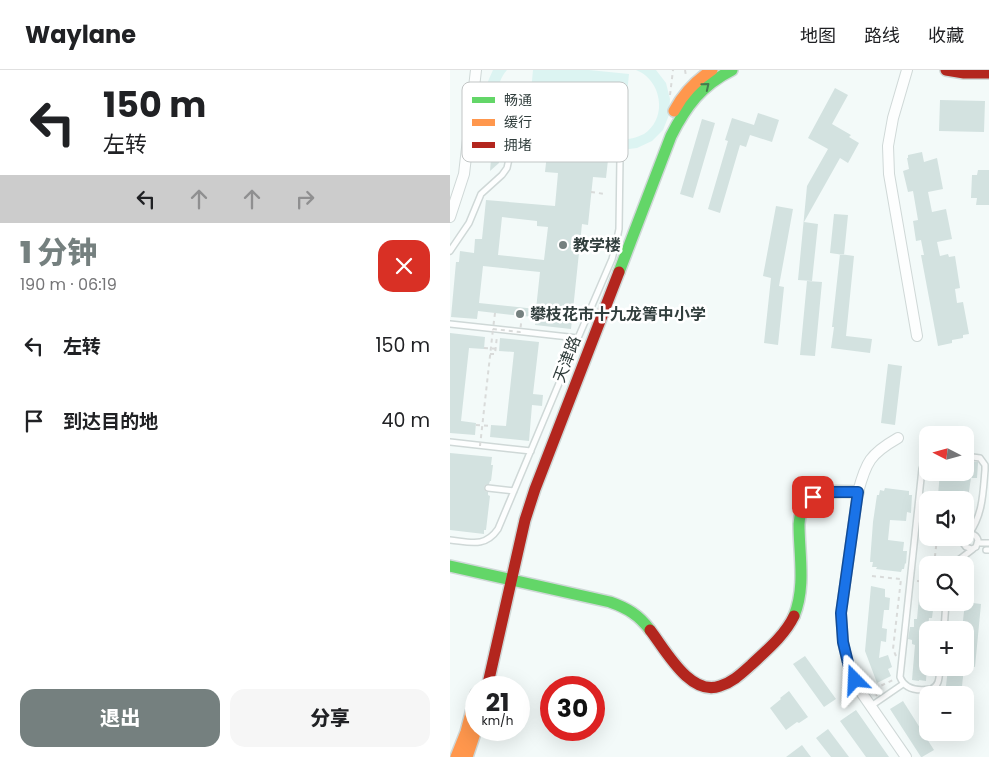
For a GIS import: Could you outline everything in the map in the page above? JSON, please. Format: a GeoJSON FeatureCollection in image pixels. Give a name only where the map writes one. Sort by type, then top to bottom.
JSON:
{"type":"FeatureCollection","features":[{"type":"Feature","properties":{"kind":"main road"},"geometry":{"type":"LineString","coordinates":[[481,676],[506,580],[517,517],[535,463],[664,133],[684,94],[701,77],[712,70]]}},
{"type":"Feature","properties":{"kind":"main road","name":"天津路"},"geometry":{"type":"LineString","coordinates":[[489,676],[506,580],[535,489],[671,136],[685,109],[699,92],[717,78],[732,70]]}},
{"type":"Feature","properties":{"kind":"main road"},"geometry":{"type":"LineString","coordinates":[[946,70],[964,73],[989,73]]}},
{"type":"Feature","properties":{"kind":"main road"},"geometry":{"type":"LineString","coordinates":[[450,566],[506,580],[600,599],[619,605],[638,616],[692,682],[702,688],[714,689],[724,686],[736,678],[781,637],[791,623],[798,607],[800,590],[798,532],[799,518],[804,506],[813,497],[828,492],[858,492]]}},
{"type":"Feature","properties":{"kind":"main road"},"geometry":{"type":"LineString","coordinates":[[456,757],[465,734]]}},
{"type":"Feature","properties":{"kind":"main road"},"geometry":{"type":"LineString","coordinates":[[467,757],[472,741]]}},
{"type":"Feature","properties":{"kind":"street"},"geometry":{"type":"LineString","coordinates":[[907,70],[893,118],[888,146],[890,174],[917,336]]}},
{"type":"Feature","properties":{"kind":"street"},"geometry":{"type":"LineString","coordinates":[[450,217],[464,174],[465,162]]}},
{"type":"Feature","properties":{"kind":"street"},"geometry":{"type":"LineString","coordinates":[[898,438],[882,447],[870,459],[863,472],[858,492],[841,613],[843,642],[849,667],[861,692],[875,703],[906,757]]}},
{"type":"Feature","properties":{"kind":"lane"},"geometry":{"type":"LineString","coordinates":[[450,251],[469,223],[480,194],[502,175],[508,162]]}},
{"type":"Feature","properties":{"kind":"lane"},"geometry":{"type":"LineString","coordinates":[[450,540],[474,543],[485,542],[498,529],[612,259],[619,229],[620,162]]}},
{"type":"Feature","properties":{"kind":"lane"},"geometry":{"type":"LineString","coordinates":[[450,324],[578,338]]}},
{"type":"Feature","properties":{"kind":"lane"},"geometry":{"type":"LineString","coordinates":[[450,442],[531,451]]}},
{"type":"Feature","properties":{"kind":"lane"},"geometry":{"type":"LineString","coordinates":[[974,457],[980,458],[985,465],[985,470],[980,514],[974,526]]}},
{"type":"Feature","properties":{"kind":"lane"},"geometry":{"type":"LineString","coordinates":[[921,481],[900,677],[903,684],[909,688],[928,690],[935,688],[939,676]]}},
{"type":"Feature","properties":{"kind":"lane"},"geometry":{"type":"LineString","coordinates":[[488,488],[514,491]]}},
{"type":"Feature","properties":{"kind":"lane"},"geometry":{"type":"LineString","coordinates":[[974,535],[978,543]]}},
{"type":"Feature","properties":{"kind":"lane"},"geometry":{"type":"LineString","coordinates":[[978,543],[989,543]]}},
{"type":"Feature","properties":{"kind":"lane"},"geometry":{"type":"LineString","coordinates":[[964,556],[978,543]]}},
{"type":"Feature","properties":{"kind":"lane"},"geometry":{"type":"LineString","coordinates":[[966,546],[970,549],[974,548]]}},
{"type":"Feature","properties":{"kind":"lane"},"geometry":{"type":"LineString","coordinates":[[875,703],[903,684]]}},
{"type":"Feature","properties":{"kind":"path"},"geometry":{"type":"LineString","coordinates":[[673,70],[670,94],[674,95]]}},
{"type":"Feature","properties":{"kind":"path"},"geometry":{"type":"LineString","coordinates":[[685,79],[686,70]]}},
{"type":"Feature","properties":{"kind":"path"},"geometry":{"type":"LineString","coordinates":[[592,192],[605,194]]}},
{"type":"Feature","properties":{"kind":"path"},"geometry":{"type":"LineString","coordinates":[[490,354],[495,354],[495,313]]}},
{"type":"Feature","properties":{"kind":"path"},"geometry":{"type":"LineString","coordinates":[[495,329],[520,332],[522,316]]}},
{"type":"Feature","properties":{"kind":"path"},"geometry":{"type":"LineString","coordinates":[[480,446],[490,354],[495,329]]}},
{"type":"Feature","properties":{"kind":"path"},"geometry":{"type":"LineString","coordinates":[[484,348],[499,349]]}},
{"type":"Feature","properties":{"kind":"path"},"geometry":{"type":"LineString","coordinates":[[476,425],[491,426]]}},
{"type":"Feature","properties":{"kind":"path"},"geometry":{"type":"LineString","coordinates":[[872,576],[901,579],[893,649],[900,669]]}},
{"type":"Feature","properties":{"kind":"path"},"geometry":{"type":"LineString","coordinates":[[910,580],[919,581]]}},
{"type":"Feature","properties":{"kind":"path"},"geometry":{"type":"LineString","coordinates":[[875,703],[874,689],[900,677]]}},
{"type":"Feature","properties":{"kind":"shaded area"},"geometry":{"type":"Polygon","coordinates":[[[493,70],[507,70],[500,82],[487,82],[493,70]]]}},
{"type":"Feature","properties":{"kind":"shaded area"},"geometry":{"type":"Polygon","coordinates":[[[533,70],[589,70],[629,74],[628,84],[628,82],[532,82],[533,70]]]}},
{"type":"Feature","properties":{"kind":"shaded area"},"geometry":{"type":"Polygon","coordinates":[[[636,70],[656,70],[666,83],[670,99],[669,115],[663,130],[652,141],[637,148],[628,149],[628,138],[644,134],[652,127],[657,119],[659,100],[652,82],[636,70]]]}},
{"type":"Feature","properties":{"kind":"building"},"geometry":{"type":"Polygon","coordinates":[[[835,88],[848,95],[832,124],[851,135],[849,137],[859,143],[848,163],[840,158],[804,222],[818,224],[812,281],[798,280],[807,186],[828,149],[808,138],[835,88]]]}},
{"type":"Feature","properties":{"kind":"building"},"geometry":{"type":"Polygon","coordinates":[[[940,100],[985,101],[984,132],[939,131],[940,100]]]}},
{"type":"Feature","properties":{"kind":"building"},"geometry":{"type":"Polygon","coordinates":[[[758,113],[779,120],[772,142],[750,135],[746,147],[740,145],[720,213],[708,209],[728,141],[725,140],[732,118],[754,125],[758,113]]]}},
{"type":"Feature","properties":{"kind":"building"},"geometry":{"type":"Polygon","coordinates":[[[702,119],[715,123],[693,198],[680,194],[702,119]]]}},
{"type":"Feature","properties":{"kind":"building"},"geometry":{"type":"Polygon","coordinates":[[[922,152],[924,162],[937,158],[943,189],[928,192],[932,212],[946,209],[952,239],[937,242],[940,256],[948,254],[949,257],[955,256],[960,288],[955,289],[957,303],[963,302],[969,334],[963,335],[963,338],[952,340],[952,343],[938,346],[921,255],[924,255],[921,240],[916,241],[913,221],[918,220],[913,191],[908,192],[903,171],[909,169],[908,155],[922,152]]]}},
{"type":"Feature","properties":{"kind":"building"},"geometry":{"type":"Polygon","coordinates":[[[491,162],[499,162],[499,163],[490,171],[491,162]]]}},
{"type":"Feature","properties":{"kind":"building","name":"教学楼"},"geometry":{"type":"Polygon","coordinates":[[[546,162],[608,162],[606,178],[593,177],[588,225],[582,224],[571,329],[535,325],[536,317],[478,311],[477,319],[451,317],[456,262],[459,262],[460,251],[474,253],[475,239],[482,239],[486,200],[555,206],[558,173],[545,172],[546,162]],[[502,217],[498,255],[544,260],[548,227],[537,226],[537,221],[502,217]],[[483,266],[479,303],[536,309],[540,272],[483,266]]]}},
{"type":"Feature","properties":{"kind":"building"},"geometry":{"type":"Polygon","coordinates":[[[978,170],[989,170],[989,205],[976,205],[977,198],[971,198],[972,175],[977,175],[978,170]]]}},
{"type":"Feature","properties":{"kind":"building"},"geometry":{"type":"Polygon","coordinates":[[[776,206],[793,209],[779,286],[784,287],[778,345],[764,343],[771,278],[763,276],[776,206]]]}},
{"type":"Feature","properties":{"kind":"building"},"geometry":{"type":"Polygon","coordinates":[[[834,214],[848,215],[844,255],[830,253],[834,214]]]}},
{"type":"Feature","properties":{"kind":"building"},"geometry":{"type":"Polygon","coordinates":[[[840,254],[854,256],[846,336],[872,339],[870,353],[831,348],[840,254]]]}},
{"type":"Feature","properties":{"kind":"building"},"geometry":{"type":"Polygon","coordinates":[[[807,281],[822,282],[815,356],[800,355],[807,281]]]}},
{"type":"Feature","properties":{"kind":"building"},"geometry":{"type":"Polygon","coordinates":[[[450,333],[485,337],[484,349],[469,348],[461,421],[476,423],[475,435],[450,433],[450,333]]]}},
{"type":"Feature","properties":{"kind":"building"},"geometry":{"type":"Polygon","coordinates":[[[500,338],[539,342],[533,394],[543,395],[542,406],[532,405],[529,441],[490,437],[491,425],[506,426],[514,352],[499,351],[500,338]]]}},
{"type":"Feature","properties":{"kind":"building"},"geometry":{"type":"Polygon","coordinates":[[[888,364],[902,366],[895,425],[881,423],[888,364]]]}},
{"type":"Feature","properties":{"kind":"building"},"geometry":{"type":"Polygon","coordinates":[[[450,453],[492,457],[491,481],[484,488],[490,496],[484,534],[450,530],[450,453]]]}},
{"type":"Feature","properties":{"kind":"building"},"geometry":{"type":"Polygon","coordinates":[[[974,462],[978,462],[977,478],[974,478],[974,462]]]}},
{"type":"Feature","properties":{"kind":"building"},"geometry":{"type":"Polygon","coordinates":[[[939,481],[971,481],[969,491],[938,491],[939,481]]]}},
{"type":"Feature","properties":{"kind":"building"},"geometry":{"type":"Polygon","coordinates":[[[885,488],[909,491],[909,495],[912,495],[911,513],[907,512],[906,521],[890,520],[888,540],[904,542],[903,551],[907,551],[906,564],[901,572],[876,569],[877,567],[872,567],[873,562],[870,562],[877,495],[879,495],[880,490],[884,491],[885,488]]]}},
{"type":"Feature","properties":{"kind":"building"},"geometry":{"type":"Polygon","coordinates":[[[871,586],[885,589],[885,597],[890,598],[889,610],[884,610],[882,628],[887,629],[886,642],[881,641],[879,658],[888,655],[892,667],[888,669],[891,676],[877,683],[865,651],[871,586]]]}},
{"type":"Feature","properties":{"kind":"building"},"geometry":{"type":"Polygon","coordinates":[[[919,598],[919,611],[933,611],[932,618],[929,618],[929,621],[919,621],[919,676],[926,676],[926,681],[912,680],[915,645],[912,644],[912,640],[908,639],[910,627],[914,627],[914,619],[917,619],[919,598]]]}},
{"type":"Feature","properties":{"kind":"building"},"geometry":{"type":"Polygon","coordinates":[[[974,603],[981,604],[975,667],[974,621],[963,621],[964,611],[974,611],[974,603]]]}},
{"type":"Feature","properties":{"kind":"building"},"geometry":{"type":"Polygon","coordinates":[[[805,656],[836,699],[824,707],[793,664],[805,656]]]}},
{"type":"Feature","properties":{"kind":"building"},"geometry":{"type":"Polygon","coordinates":[[[947,676],[963,676],[962,686],[946,686],[947,676]]]}},
{"type":"Feature","properties":{"kind":"building"},"geometry":{"type":"Polygon","coordinates":[[[789,691],[808,717],[786,730],[770,708],[789,691]]]}},
{"type":"Feature","properties":{"kind":"building"},"geometry":{"type":"Polygon","coordinates":[[[903,701],[919,726],[919,741],[928,741],[934,750],[921,757],[890,709],[903,701]]]}},
{"type":"Feature","properties":{"kind":"building"},"geometry":{"type":"Polygon","coordinates":[[[856,710],[889,757],[866,757],[840,721],[856,710]]]}},
{"type":"Feature","properties":{"kind":"building"},"geometry":{"type":"Polygon","coordinates":[[[828,729],[849,757],[831,757],[816,738],[828,729]]]}},
{"type":"Feature","properties":{"kind":"building"},"geometry":{"type":"Polygon","coordinates":[[[802,745],[811,757],[786,757],[802,745]]]}},
{"type":"Feature","properties":{"kind":"traffic: fast"},"geometry":{"type":"LineString","coordinates":[[619,272],[671,136],[677,125],[696,97],[712,82],[732,70]]}},
{"type":"Feature","properties":{"kind":"traffic: fast"},"geometry":{"type":"LineString","coordinates":[[794,616],[798,605],[801,582],[799,524],[801,512],[805,504],[812,498],[828,492],[858,492]]}},
{"type":"Feature","properties":{"kind":"traffic: fast"},"geometry":{"type":"LineString","coordinates":[[450,566],[610,602],[632,613],[642,620],[650,630]]}},
{"type":"Feature","properties":{"kind":"traffic: slow"},"geometry":{"type":"LineString","coordinates":[[674,111],[690,88],[712,70]]}},
{"type":"Feature","properties":{"kind":"traffic: slow"},"geometry":{"type":"LineString","coordinates":[[456,757],[465,734]]}},
{"type":"Feature","properties":{"kind":"traffic: slow"},"geometry":{"type":"LineString","coordinates":[[467,757],[472,741]]}},
{"type":"Feature","properties":{"kind":"traffic: jam"},"geometry":{"type":"LineString","coordinates":[[946,70],[964,73],[989,73]]}},
{"type":"Feature","properties":{"kind":"traffic: jam"},"geometry":{"type":"LineString","coordinates":[[490,676],[525,520],[535,489],[619,272]]}},
{"type":"Feature","properties":{"kind":"traffic: jam"},"geometry":{"type":"LineString","coordinates":[[650,630],[679,669],[699,685],[709,688],[725,684],[741,674],[786,630],[794,616]]}},
{"type":"Feature","properties":{"kind":"place","name":"教学楼"},"geometry":{"type":"Point","coordinates":[563,245]}},
{"type":"Feature","properties":{"kind":"place","name":"攀枝花市十九龙箐中小学"},"geometry":{"type":"Point","coordinates":[520,314]}},
{"type":"Feature","properties":{"kind":"route"},"geometry":{"type":"LineString","coordinates":[[813,497],[828,492],[858,492],[841,613],[843,642],[849,667],[855,680]]}}]}
